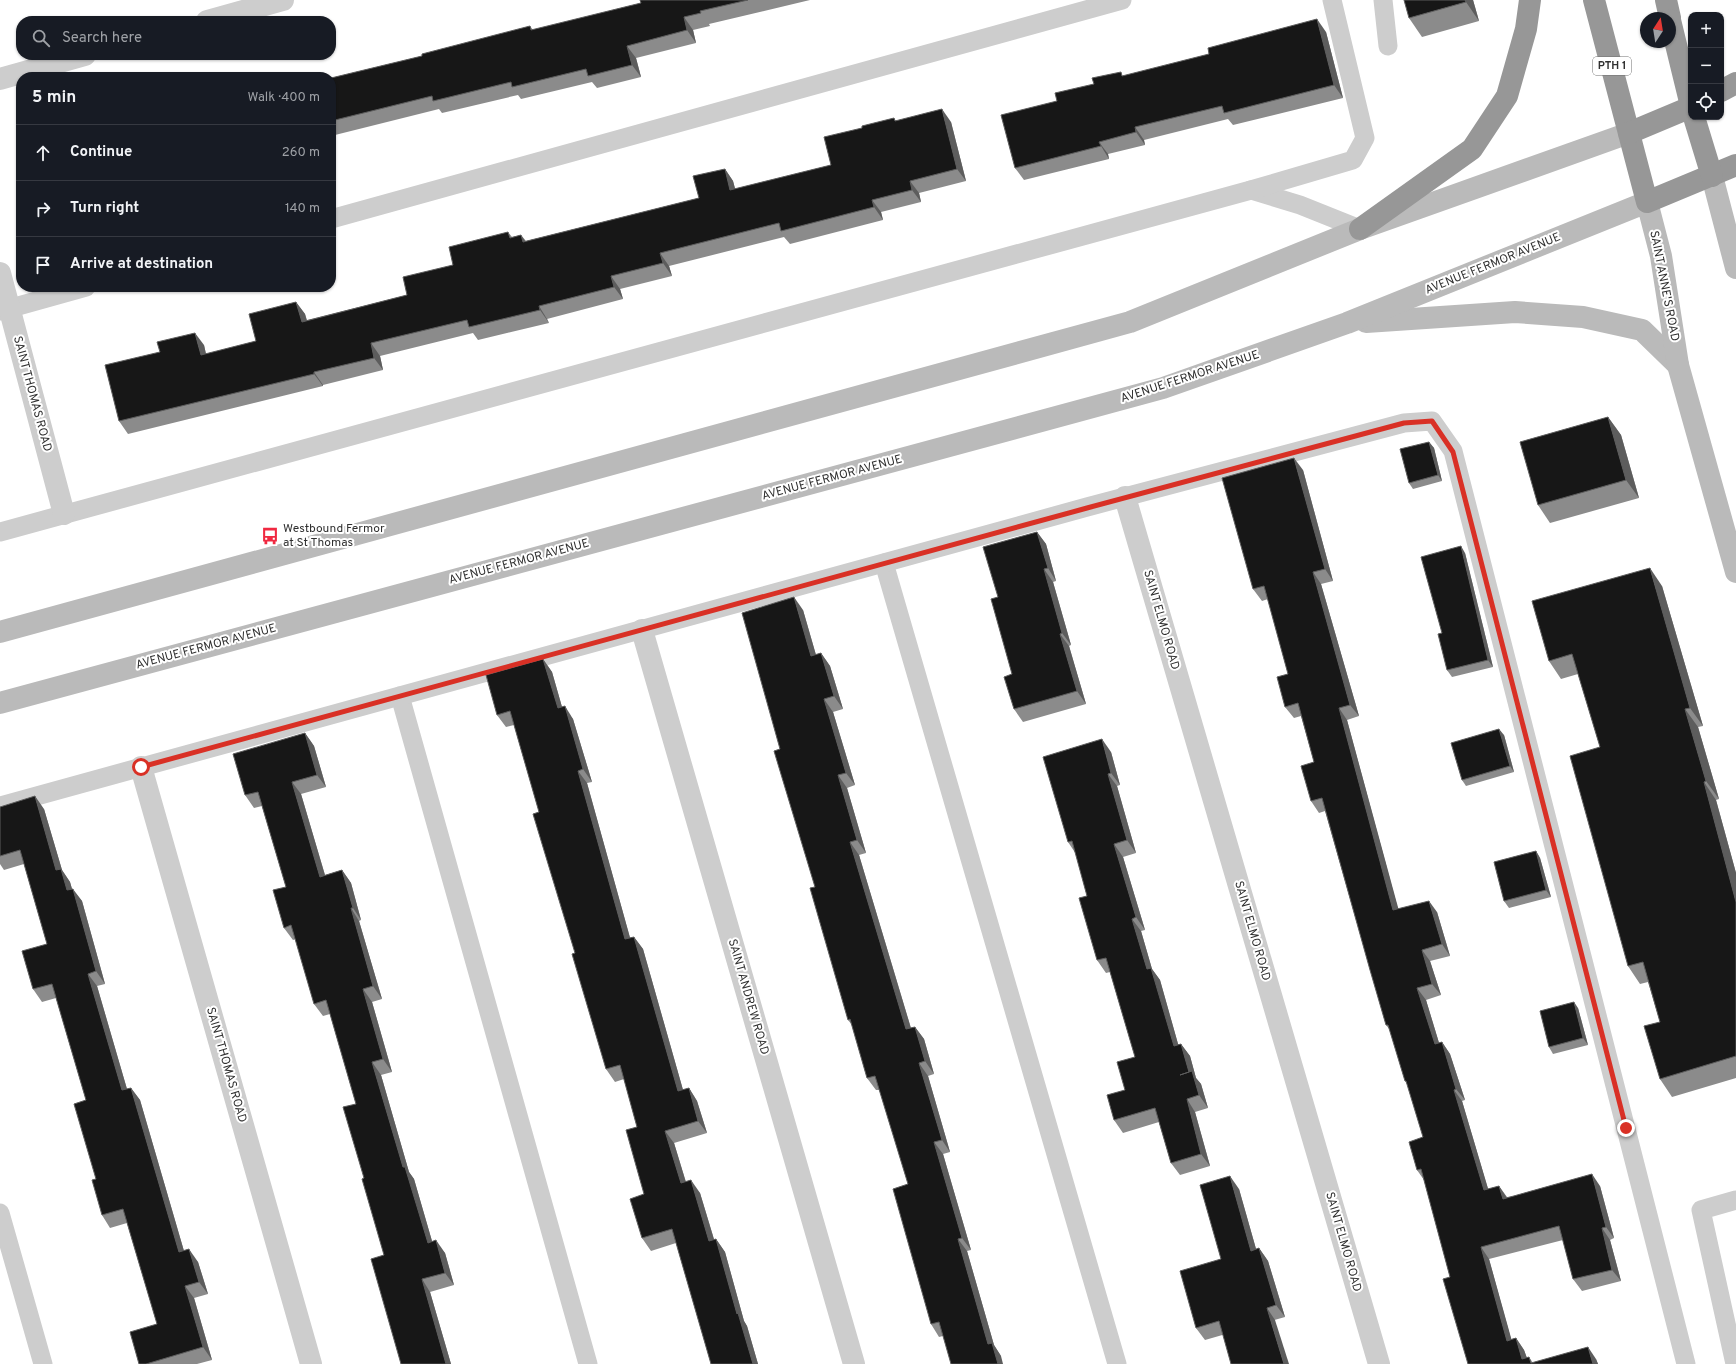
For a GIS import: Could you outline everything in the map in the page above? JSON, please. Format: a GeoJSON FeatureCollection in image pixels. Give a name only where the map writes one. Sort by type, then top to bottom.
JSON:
{"type":"FeatureCollection","features":[{"type":"Feature","properties":{"kind":"highway"},"geometry":{"type":"LineString","coordinates":[[1360,229],[1472,149],[1507,96],[1526,30],[1530,0]]}},
{"type":"Feature","properties":{"kind":"highway","name":"SAINT ANNE'S ROAD"},"geometry":{"type":"LineString","coordinates":[[1594,0],[1647,202]]}},
{"type":"Feature","properties":{"kind":"highway"},"geometry":{"type":"LineString","coordinates":[[1666,0],[1669,12]]}},
{"type":"Feature","properties":{"kind":"highway"},"geometry":{"type":"LineString","coordinates":[[1676,44],[1688,94]]}},
{"type":"Feature","properties":{"kind":"highway"},"geometry":{"type":"LineString","coordinates":[[1724,89],[1736,83]]}},
{"type":"Feature","properties":{"kind":"highway"},"geometry":{"type":"LineString","coordinates":[[1629,133],[1688,108]]}},
{"type":"Feature","properties":{"kind":"highway"},"geometry":{"type":"LineString","coordinates":[[1695,120],[1712,176]]}},
{"type":"Feature","properties":{"kind":"highway"},"geometry":{"type":"LineString","coordinates":[[1647,202],[1736,165]]}},
{"type":"Feature","properties":{"kind":"main road"},"geometry":{"type":"LineString","coordinates":[[0,632],[1130,322],[1360,229],[1629,133]]}},
{"type":"Feature","properties":{"kind":"main road"},"geometry":{"type":"LineString","coordinates":[[1712,176],[1736,268]]}},
{"type":"Feature","properties":{"kind":"main road","name":"AVENUE FERMOR AVENUE"},"geometry":{"type":"LineString","coordinates":[[0,703],[1163,388],[1347,323],[1647,202]]}},
{"type":"Feature","properties":{"kind":"main road","name":"SAINT ANNE'S ROAD"},"geometry":{"type":"LineString","coordinates":[[1647,202],[1661,256],[1678,365],[1736,572]]}},
{"type":"Feature","properties":{"kind":"main road"},"geometry":{"type":"LineString","coordinates":[[1347,323],[1515,312],[1583,317],[1642,330],[1678,365]]}},
{"type":"Feature","properties":{"kind":"street"},"geometry":{"type":"LineString","coordinates":[[225,16],[283,0]]}},
{"type":"Feature","properties":{"kind":"street"},"geometry":{"type":"LineString","coordinates":[[25,72],[67,60]]}},
{"type":"Feature","properties":{"kind":"street"},"geometry":{"type":"LineString","coordinates":[[0,79],[16,74]]}},
{"type":"Feature","properties":{"kind":"street","name":"SAINT THOMAS ROAD"},"geometry":{"type":"LineString","coordinates":[[0,273],[5,309],[64,514]]}},
{"type":"Feature","properties":{"kind":"street","name":"SAINT ELMO ROAD"},"geometry":{"type":"LineString","coordinates":[[1125,497],[1379,1364]]}},
{"type":"Feature","properties":{"kind":"street","name":"SAINT ANDREW ROAD"},"geometry":{"type":"LineString","coordinates":[[642,630],[854,1364]]}},
{"type":"Feature","properties":{"kind":"street","name":"SAINT THOMAS ROAD"},"geometry":{"type":"LineString","coordinates":[[141,767],[311,1364]]}},
{"type":"Feature","properties":{"kind":"lane"},"geometry":{"type":"LineString","coordinates":[[336,218],[1122,0]]}},
{"type":"Feature","properties":{"kind":"lane"},"geometry":{"type":"LineString","coordinates":[[0,532],[1251,190],[1353,160],[1365,138],[1332,0]]}},
{"type":"Feature","properties":{"kind":"lane"},"geometry":{"type":"LineString","coordinates":[[1383,0],[1388,46]]}},
{"type":"Feature","properties":{"kind":"lane"},"geometry":{"type":"LineString","coordinates":[[1251,190],[1300,204],[1360,229]]}},
{"type":"Feature","properties":{"kind":"lane"},"geometry":{"type":"LineString","coordinates":[[5,309],[68,292]]}},
{"type":"Feature","properties":{"kind":"lane"},"geometry":{"type":"LineString","coordinates":[[0,806],[1125,497],[1404,423],[1432,421],[1453,452],[1686,1364]]}},
{"type":"Feature","properties":{"kind":"lane"},"geometry":{"type":"LineString","coordinates":[[884,564],[1117,1364]]}},
{"type":"Feature","properties":{"kind":"lane"},"geometry":{"type":"LineString","coordinates":[[400,696],[588,1364]]}},
{"type":"Feature","properties":{"kind":"lane"},"geometry":{"type":"LineString","coordinates":[[1735,1364],[1701,1210],[1736,1200]]}},
{"type":"Feature","properties":{"kind":"lane"},"geometry":{"type":"LineString","coordinates":[[0,1213],[43,1364]]}},
{"type":"Feature","properties":{"kind":"building"},"geometry":{"type":"Polygon","coordinates":[[[640,0],[748,0],[700,11],[701,13],[684,17],[687,30],[627,46],[632,65],[588,76],[586,69],[512,87],[511,82],[433,101],[432,96],[336,120],[336,77],[422,56],[422,54],[530,26],[531,30],[641,3],[640,0]]]}},
{"type":"Feature","properties":{"kind":"building"},"geometry":{"type":"Polygon","coordinates":[[[1404,0],[1465,0],[1466,2],[1409,18],[1404,0]]]}},
{"type":"Feature","properties":{"kind":"building"},"geometry":{"type":"Polygon","coordinates":[[[1317,19],[1334,85],[1224,113],[1222,106],[1135,127],[1136,132],[1099,142],[1101,146],[1015,168],[1001,115],[1057,101],[1055,93],[1094,84],[1092,78],[1121,72],[1122,76],[1209,54],[1208,48],[1317,19]]]}},
{"type":"Feature","properties":{"kind":"building"},"geometry":{"type":"Polygon","coordinates":[[[942,109],[957,169],[910,181],[912,190],[872,200],[874,207],[781,231],[779,223],[660,253],[663,263],[611,276],[614,287],[539,306],[540,310],[469,327],[467,320],[371,343],[374,358],[119,421],[105,365],[160,352],[157,342],[195,333],[201,355],[256,341],[249,314],[296,302],[302,322],[407,295],[403,277],[453,265],[449,247],[508,232],[510,238],[521,235],[523,242],[699,198],[693,176],[725,169],[730,190],[831,165],[824,137],[862,128],[862,126],[894,118],[895,121],[942,109]]]}},
{"type":"Feature","properties":{"kind":"building"},"geometry":{"type":"Polygon","coordinates":[[[1608,417],[1626,480],[1538,505],[1520,442],[1608,417]]]}},
{"type":"Feature","properties":{"kind":"building"},"geometry":{"type":"Polygon","coordinates":[[[1429,442],[1438,475],[1409,483],[1400,449],[1429,442]]]}},
{"type":"Feature","properties":{"kind":"building"},"geometry":{"type":"Polygon","coordinates":[[[1294,458],[1325,569],[1313,572],[1350,705],[1339,708],[1393,910],[1429,901],[1442,944],[1422,950],[1432,984],[1417,988],[1435,1044],[1442,1042],[1456,1089],[1454,1090],[1484,1190],[1499,1186],[1503,1199],[1592,1174],[1606,1227],[1602,1228],[1612,1270],[1573,1279],[1559,1226],[1481,1247],[1507,1341],[1516,1338],[1522,1359],[1529,1357],[1531,1363],[1588,1347],[1593,1364],[1468,1364],[1443,1279],[1450,1277],[1421,1169],[1417,1170],[1409,1142],[1423,1137],[1388,1025],[1386,1025],[1322,798],[1311,801],[1301,766],[1314,762],[1298,703],[1285,707],[1277,677],[1288,674],[1264,586],[1253,589],[1222,478],[1294,458]]]}},
{"type":"Feature","properties":{"kind":"building"},"geometry":{"type":"Polygon","coordinates":[[[1037,532],[1048,568],[1044,569],[1062,633],[1060,634],[1077,691],[1014,709],[1004,677],[1012,674],[991,599],[998,597],[983,547],[1037,532]]]}},
{"type":"Feature","properties":{"kind":"building"},"geometry":{"type":"Polygon","coordinates":[[[1461,546],[1488,660],[1447,670],[1438,634],[1442,633],[1421,557],[1461,546]]]}},
{"type":"Feature","properties":{"kind":"building"},"geometry":{"type":"Polygon","coordinates":[[[1650,568],[1690,708],[1685,709],[1706,781],[1704,782],[1736,902],[1736,1056],[1660,1079],[1644,1026],[1660,1022],[1643,962],[1628,966],[1570,756],[1600,747],[1572,654],[1549,661],[1532,601],[1650,568]]]}},
{"type":"Feature","properties":{"kind":"building"},"geometry":{"type":"Polygon","coordinates":[[[794,597],[811,656],[821,653],[834,696],[824,699],[846,773],[838,775],[857,840],[850,842],[906,1029],[915,1027],[925,1061],[919,1063],[942,1140],[934,1142],[962,1238],[958,1239],[988,1344],[992,1343],[998,1364],[951,1364],[939,1322],[931,1324],[893,1189],[908,1184],[875,1076],[867,1078],[850,1019],[848,1020],[810,888],[815,887],[774,751],[780,749],[742,613],[794,597]]]}},
{"type":"Feature","properties":{"kind":"building"},"geometry":{"type":"Polygon","coordinates":[[[543,659],[558,708],[565,706],[583,769],[578,771],[625,939],[634,937],[678,1091],[689,1088],[698,1121],[665,1131],[681,1183],[691,1180],[709,1241],[716,1239],[753,1364],[711,1364],[672,1229],[642,1238],[630,1199],[644,1194],[626,1130],[637,1127],[620,1065],[606,1069],[572,954],[575,953],[533,814],[539,812],[510,711],[497,715],[486,675],[543,659]]]}},
{"type":"Feature","properties":{"kind":"building"},"geometry":{"type":"Polygon","coordinates":[[[1499,729],[1510,766],[1462,780],[1451,743],[1499,729]]]}},
{"type":"Feature","properties":{"kind":"building"},"geometry":{"type":"Polygon","coordinates":[[[305,733],[317,775],[292,782],[320,877],[342,870],[353,908],[351,908],[373,986],[363,989],[383,1059],[372,1062],[403,1167],[405,1167],[428,1243],[436,1240],[445,1273],[422,1279],[446,1364],[401,1364],[371,1259],[384,1255],[362,1179],[364,1178],[343,1107],[356,1104],[326,1000],[314,1004],[291,925],[284,928],[273,890],[286,887],[258,792],[245,795],[233,754],[305,733]]]}},
{"type":"Feature","properties":{"kind":"building"},"geometry":{"type":"Polygon","coordinates":[[[1102,739],[1111,773],[1108,774],[1127,840],[1114,844],[1136,917],[1132,919],[1147,969],[1151,968],[1174,1046],[1181,1044],[1189,1072],[1192,1071],[1199,1095],[1187,1099],[1201,1154],[1171,1163],[1155,1108],[1114,1120],[1107,1095],[1125,1090],[1117,1062],[1135,1057],[1106,958],[1097,960],[1079,898],[1087,896],[1072,841],[1068,842],[1043,757],[1102,739]]]}},
{"type":"Feature","properties":{"kind":"building"},"geometry":{"type":"Polygon","coordinates":[[[35,796],[56,870],[61,869],[67,890],[73,889],[96,971],[88,974],[122,1090],[131,1088],[179,1252],[189,1249],[199,1282],[185,1286],[203,1347],[146,1364],[139,1364],[130,1332],[157,1324],[123,1209],[102,1215],[92,1180],[96,1179],[74,1104],[86,1100],[52,984],[33,989],[22,951],[47,944],[20,850],[0,856],[0,807],[35,796]]]}},
{"type":"Feature","properties":{"kind":"building"},"geometry":{"type":"Polygon","coordinates":[[[1536,851],[1546,890],[1504,901],[1494,862],[1536,851]]]}},
{"type":"Feature","properties":{"kind":"building"},"geometry":{"type":"Polygon","coordinates":[[[1574,1002],[1583,1038],[1549,1047],[1540,1011],[1574,1002]]]}},
{"type":"Feature","properties":{"kind":"building"},"geometry":{"type":"Polygon","coordinates":[[[1230,1176],[1251,1251],[1259,1248],[1276,1305],[1267,1308],[1284,1364],[1231,1364],[1219,1321],[1196,1328],[1180,1271],[1221,1259],[1200,1185],[1230,1176]]]}},
{"type":"Feature","properties":{"kind":"place","name":"Westbound Fermor at St Thomas"},"geometry":{"type":"Point","coordinates":[270,536]}},
{"type":"Feature","properties":{"kind":"route"},"geometry":{"type":"LineString","coordinates":[[141,767],[1125,497],[1404,423],[1432,421],[1453,452],[1626,1128]]}}]}
